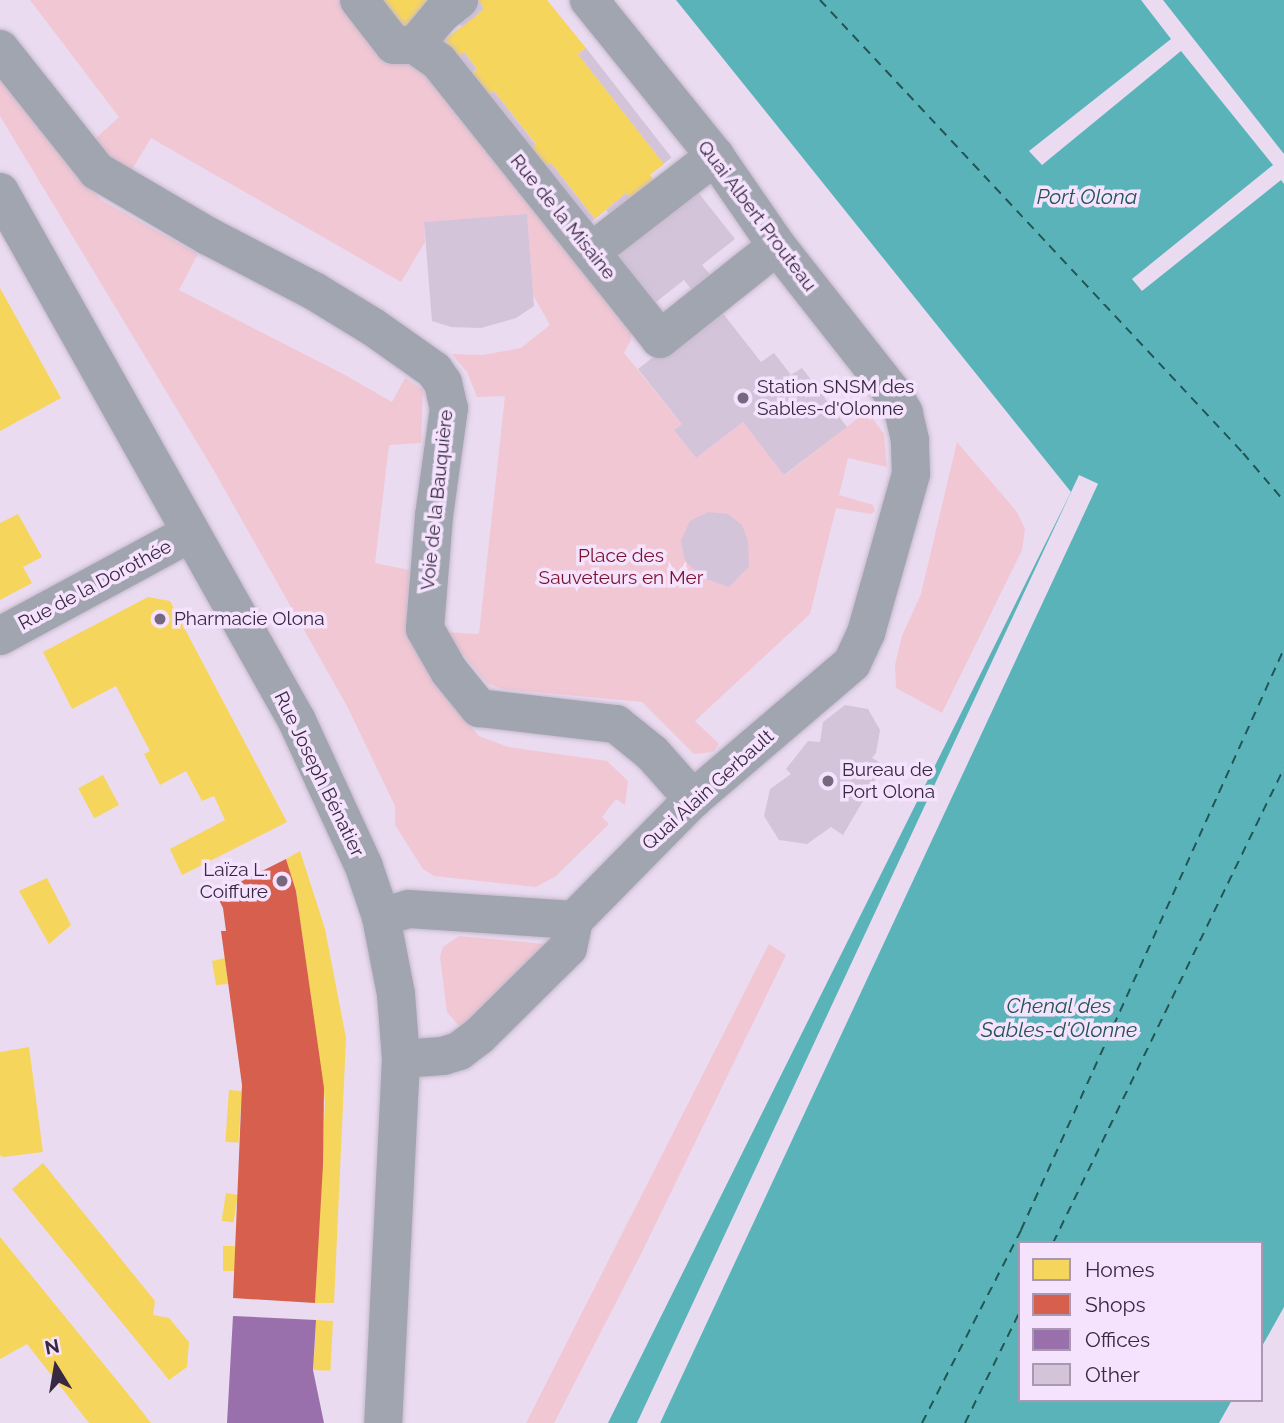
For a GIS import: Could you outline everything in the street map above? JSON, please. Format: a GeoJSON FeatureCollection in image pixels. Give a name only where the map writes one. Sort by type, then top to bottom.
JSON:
{"type":"FeatureCollection","features":[{"type":"Feature","properties":{"kind":"street","name":"Rue de la Misaine"},"geometry":{"type":"LineString","coordinates":[[359,0],[394,45],[415,45],[439,62],[660,339],[777,246]]}},
{"type":"Feature","properties":{"kind":"street"},"geometry":{"type":"LineString","coordinates":[[415,45],[458,0]]}},
{"type":"Feature","properties":{"kind":"street","name":"Quai Albert Prouteau"},"geometry":{"type":"LineString","coordinates":[[589,0],[715,156],[777,246],[892,392],[904,413],[910,440]]}},
{"type":"Feature","properties":{"kind":"street","name":"Voie de la Bauquière"},"geometry":{"type":"LineString","coordinates":[[0,49],[97,171],[184,223],[314,291],[373,327],[434,370],[443,383],[449,408],[434,516],[425,629],[450,671],[479,708],[616,724],[652,753],[693,799]]}},
{"type":"Feature","properties":{"kind":"street"},"geometry":{"type":"LineString","coordinates":[[591,252],[715,156]]}},
{"type":"Feature","properties":{"kind":"street","name":"Rue Joseph Bénatier"},"geometry":{"type":"LineString","coordinates":[[0,192],[189,534],[297,722],[363,867],[381,917],[396,994],[401,1059],[383,1423]]}},
{"type":"Feature","properties":{"kind":"street","name":"Quai Alain Gerbault"},"geometry":{"type":"LineString","coordinates":[[401,1059],[443,1056],[459,1051],[479,1036],[568,948],[574,920],[693,799],[852,663],[866,633],[911,474],[910,440]]}},
{"type":"Feature","properties":{"kind":"street","name":"Rue de la Dorothée"},"geometry":{"type":"LineString","coordinates":[[0,636],[189,534]]}},
{"type":"Feature","properties":{"kind":"street"},"geometry":{"type":"LineString","coordinates":[[381,917],[409,909],[574,920]]}},
{"type":"Feature","properties":{"kind":"green space","name":"Place des Sauveteurs en Mer"},"geometry":{"type":"Polygon","coordinates":[[[30,0],[342,0],[431,71],[632,325],[631,340],[624,353],[682,424],[674,430],[696,458],[743,422],[785,475],[867,411],[884,434],[887,467],[848,458],[839,495],[873,505],[875,511],[871,514],[836,508],[810,614],[695,721],[719,744],[713,752],[694,754],[642,702],[503,689],[488,684],[444,632],[479,634],[505,396],[477,397],[467,372],[452,354],[483,355],[521,348],[550,325],[533,295],[527,215],[424,222],[425,242],[401,282],[151,138],[131,171],[110,160],[93,141],[119,117],[30,0]]]}},
{"type":"Feature","properties":{"kind":"green space"},"geometry":{"type":"Polygon","coordinates":[[[0,79],[101,200],[198,254],[179,290],[392,402],[405,378],[423,390],[421,443],[389,445],[375,563],[409,570],[410,642],[457,711],[479,736],[508,747],[607,761],[628,781],[625,805],[616,799],[602,817],[609,824],[556,876],[536,887],[434,876],[423,869],[395,825],[395,806],[347,706],[213,469],[0,116],[0,79]]]}},
{"type":"Feature","properties":{"kind":"green space"},"geometry":{"type":"Polygon","coordinates":[[[957,442],[1017,512],[1025,529],[1022,550],[942,713],[896,688],[895,665],[902,636],[921,594],[957,442]]]}},
{"type":"Feature","properties":{"kind":"green space"},"geometry":{"type":"Polygon","coordinates":[[[459,936],[544,944],[546,953],[460,1027],[447,1012],[440,957],[443,947],[459,936]]]}},
{"type":"Feature","properties":{"kind":"green space"},"geometry":{"type":"Polygon","coordinates":[[[769,944],[786,955],[642,1252],[554,1423],[526,1423],[769,944]]]}},
{"type":"Feature","properties":{"kind":"water","name":"Chenal des Sables-d'Olonne"},"geometry":{"type":"Polygon","coordinates":[[[676,0],[1284,0],[1284,1307],[1263,1344],[1263,1241],[1018,1241],[1018,1402],[1231,1402],[1219,1423],[608,1423],[1071,492],[676,0]]]}},
{"type":"Feature","properties":{"kind":"pier"},"geometry":{"type":"Polygon","coordinates":[[[1141,0],[1163,0],[1284,154],[1284,184],[1281,180],[1142,291],[1132,279],[1273,165],[1181,51],[1042,165],[1029,151],[1171,39],[1141,0]]]}},
{"type":"Feature","properties":{"kind":"pier"},"geometry":{"type":"Polygon","coordinates":[[[1079,475],[1098,484],[660,1423],[637,1423],[1079,475]]]}},
{"type":"Feature","properties":{"kind":"building: Homes"},"geometry":{"type":"Polygon","coordinates":[[[380,0],[447,0],[406,33],[380,0]]]}},
{"type":"Feature","properties":{"kind":"building: Homes"},"geometry":{"type":"Polygon","coordinates":[[[478,0],[547,0],[586,48],[578,54],[664,164],[650,175],[661,191],[638,209],[626,193],[595,219],[551,163],[543,169],[527,150],[536,144],[494,91],[485,98],[468,76],[477,69],[464,52],[455,59],[442,42],[484,9],[478,0]]]}},
{"type":"Feature","properties":{"kind":"building: Homes"},"geometry":{"type":"Polygon","coordinates":[[[0,288],[61,398],[0,431],[0,288]]]}},
{"type":"Feature","properties":{"kind":"building: Homes"},"geometry":{"type":"Polygon","coordinates":[[[18,514],[42,557],[23,567],[32,583],[0,600],[0,523],[18,514]]]}},
{"type":"Feature","properties":{"kind":"building: Homes"},"geometry":{"type":"Polygon","coordinates":[[[148,597],[170,601],[287,822],[182,875],[170,849],[225,820],[214,796],[202,801],[186,771],[160,785],[144,754],[150,751],[116,686],[72,709],[43,652],[148,597]]]}},
{"type":"Feature","properties":{"kind":"building: Homes"},"geometry":{"type":"Polygon","coordinates":[[[103,775],[119,805],[94,818],[78,788],[103,775]]]}},
{"type":"Feature","properties":{"kind":"building: Homes"},"geometry":{"type":"Polygon","coordinates":[[[300,851],[325,929],[346,1038],[334,1303],[315,1303],[325,1102],[296,891],[286,859],[300,851]]]}},
{"type":"Feature","properties":{"kind":"building: Homes"},"geometry":{"type":"Polygon","coordinates":[[[47,878],[71,925],[49,944],[19,891],[47,878]]]}},
{"type":"Feature","properties":{"kind":"building: Homes"},"geometry":{"type":"Polygon","coordinates":[[[225,958],[228,984],[216,985],[212,961],[225,958]]]}},
{"type":"Feature","properties":{"kind":"building: Homes"},"geometry":{"type":"Polygon","coordinates":[[[29,1047],[43,1152],[3,1157],[0,1155],[0,1052],[29,1047]]]}},
{"type":"Feature","properties":{"kind":"building: Homes"},"geometry":{"type":"Polygon","coordinates":[[[229,1090],[242,1091],[238,1143],[225,1142],[229,1090]]]}},
{"type":"Feature","properties":{"kind":"building: Homes"},"geometry":{"type":"Polygon","coordinates":[[[43,1163],[155,1301],[153,1315],[169,1318],[189,1342],[187,1367],[169,1380],[12,1189],[43,1163]]]}},
{"type":"Feature","properties":{"kind":"building: Homes"},"geometry":{"type":"Polygon","coordinates":[[[226,1193],[238,1195],[233,1223],[222,1221],[226,1193]]]}},
{"type":"Feature","properties":{"kind":"building: Homes"},"geometry":{"type":"Polygon","coordinates":[[[0,1237],[151,1423],[89,1423],[27,1344],[0,1359],[0,1237]]]}},
{"type":"Feature","properties":{"kind":"building: Homes"},"geometry":{"type":"Polygon","coordinates":[[[223,1246],[236,1246],[236,1271],[223,1271],[223,1246]]]}},
{"type":"Feature","properties":{"kind":"building: Homes"},"geometry":{"type":"Polygon","coordinates":[[[316,1320],[333,1321],[330,1371],[313,1370],[316,1320]]]}},
{"type":"Feature","properties":{"kind":"building: Shops"},"geometry":{"type":"Polygon","coordinates":[[[286,859],[296,891],[324,1088],[323,1165],[315,1303],[233,1298],[242,1085],[221,931],[226,931],[223,908],[216,894],[286,859]]]}},
{"type":"Feature","properties":{"kind":"building: Offices"},"geometry":{"type":"Polygon","coordinates":[[[233,1316],[316,1320],[313,1370],[324,1423],[227,1423],[233,1316]]]}},
{"type":"Feature","properties":{"kind":"building: Other"},"geometry":{"type":"Polygon","coordinates":[[[468,0],[478,0],[484,9],[462,27],[451,13],[468,0]]]}},
{"type":"Feature","properties":{"kind":"building: Other"},"geometry":{"type":"Polygon","coordinates":[[[586,48],[672,158],[664,164],[578,54],[586,48]]]}},
{"type":"Feature","properties":{"kind":"building: Other"},"geometry":{"type":"Polygon","coordinates":[[[464,52],[477,69],[468,75],[455,59],[464,52]]]}},
{"type":"Feature","properties":{"kind":"building: Other"},"geometry":{"type":"Polygon","coordinates":[[[494,91],[536,145],[527,151],[485,98],[494,91]]]}},
{"type":"Feature","properties":{"kind":"building: Other"},"geometry":{"type":"Polygon","coordinates":[[[551,163],[595,219],[587,225],[543,169],[551,163]]]}},
{"type":"Feature","properties":{"kind":"building: Other"},"geometry":{"type":"Polygon","coordinates":[[[690,182],[735,239],[702,265],[718,284],[699,299],[684,280],[651,306],[605,250],[690,182]]]}},
{"type":"Feature","properties":{"kind":"building: Other"},"geometry":{"type":"Polygon","coordinates":[[[626,193],[638,209],[617,223],[606,210],[626,193]]]}},
{"type":"Feature","properties":{"kind":"building: Other"},"geometry":{"type":"Polygon","coordinates":[[[527,214],[534,306],[516,318],[481,328],[451,327],[432,321],[424,222],[527,214]]]}},
{"type":"Feature","properties":{"kind":"building: Other","name":"Station SNSM des Sables-d'Olonne"},"geometry":{"type":"Polygon","coordinates":[[[718,307],[761,362],[774,353],[791,375],[802,368],[847,427],[784,475],[743,422],[696,458],[674,430],[682,424],[638,369],[718,307]]]}},
{"type":"Feature","properties":{"kind":"building: Other"},"geometry":{"type":"Polygon","coordinates":[[[708,512],[728,514],[742,525],[748,541],[749,566],[729,587],[703,578],[685,561],[681,540],[690,521],[708,512]]]}},
{"type":"Feature","properties":{"kind":"building: Other","name":"Bureau de Port Olona"},"geometry":{"type":"Polygon","coordinates":[[[845,705],[868,709],[880,730],[876,753],[872,758],[884,765],[843,835],[831,827],[807,844],[779,840],[764,816],[770,789],[791,774],[786,769],[808,741],[820,742],[823,722],[845,705]]]}},
{"type":"Feature","properties":{"kind":"ferry route"},"geometry":{"type":"LineString","coordinates":[[820,0],[1243,453],[1284,501]]}},
{"type":"Feature","properties":{"kind":"ferry route"},"geometry":{"type":"LineString","coordinates":[[922,1423],[1021,1230],[1284,649]]}},
{"type":"Feature","properties":{"kind":"ferry route"},"geometry":{"type":"LineString","coordinates":[[1054,1241],[1284,768]]}},
{"type":"Feature","properties":{"kind":"ferry route"},"geometry":{"type":"LineString","coordinates":[[965,1423],[1018,1315]]}},
{"type":"Feature","properties":{"kind":"place","name":"Station SNSM des Sables-d'Olonne"},"geometry":{"type":"Point","coordinates":[743,398]}},
{"type":"Feature","properties":{"kind":"place","name":"Pharmacie Olona"},"geometry":{"type":"Point","coordinates":[160,619]}},
{"type":"Feature","properties":{"kind":"place","name":"Bureau de Port Olona"},"geometry":{"type":"Point","coordinates":[828,781]}},
{"type":"Feature","properties":{"kind":"place","name":"Laïza L. Coiffure"},"geometry":{"type":"Point","coordinates":[282,881]}},
{"type":"Feature","properties":{"kind":"water label","name":"Port Olona"},"geometry":{"type":"Point","coordinates":[1087,197]}}]}
